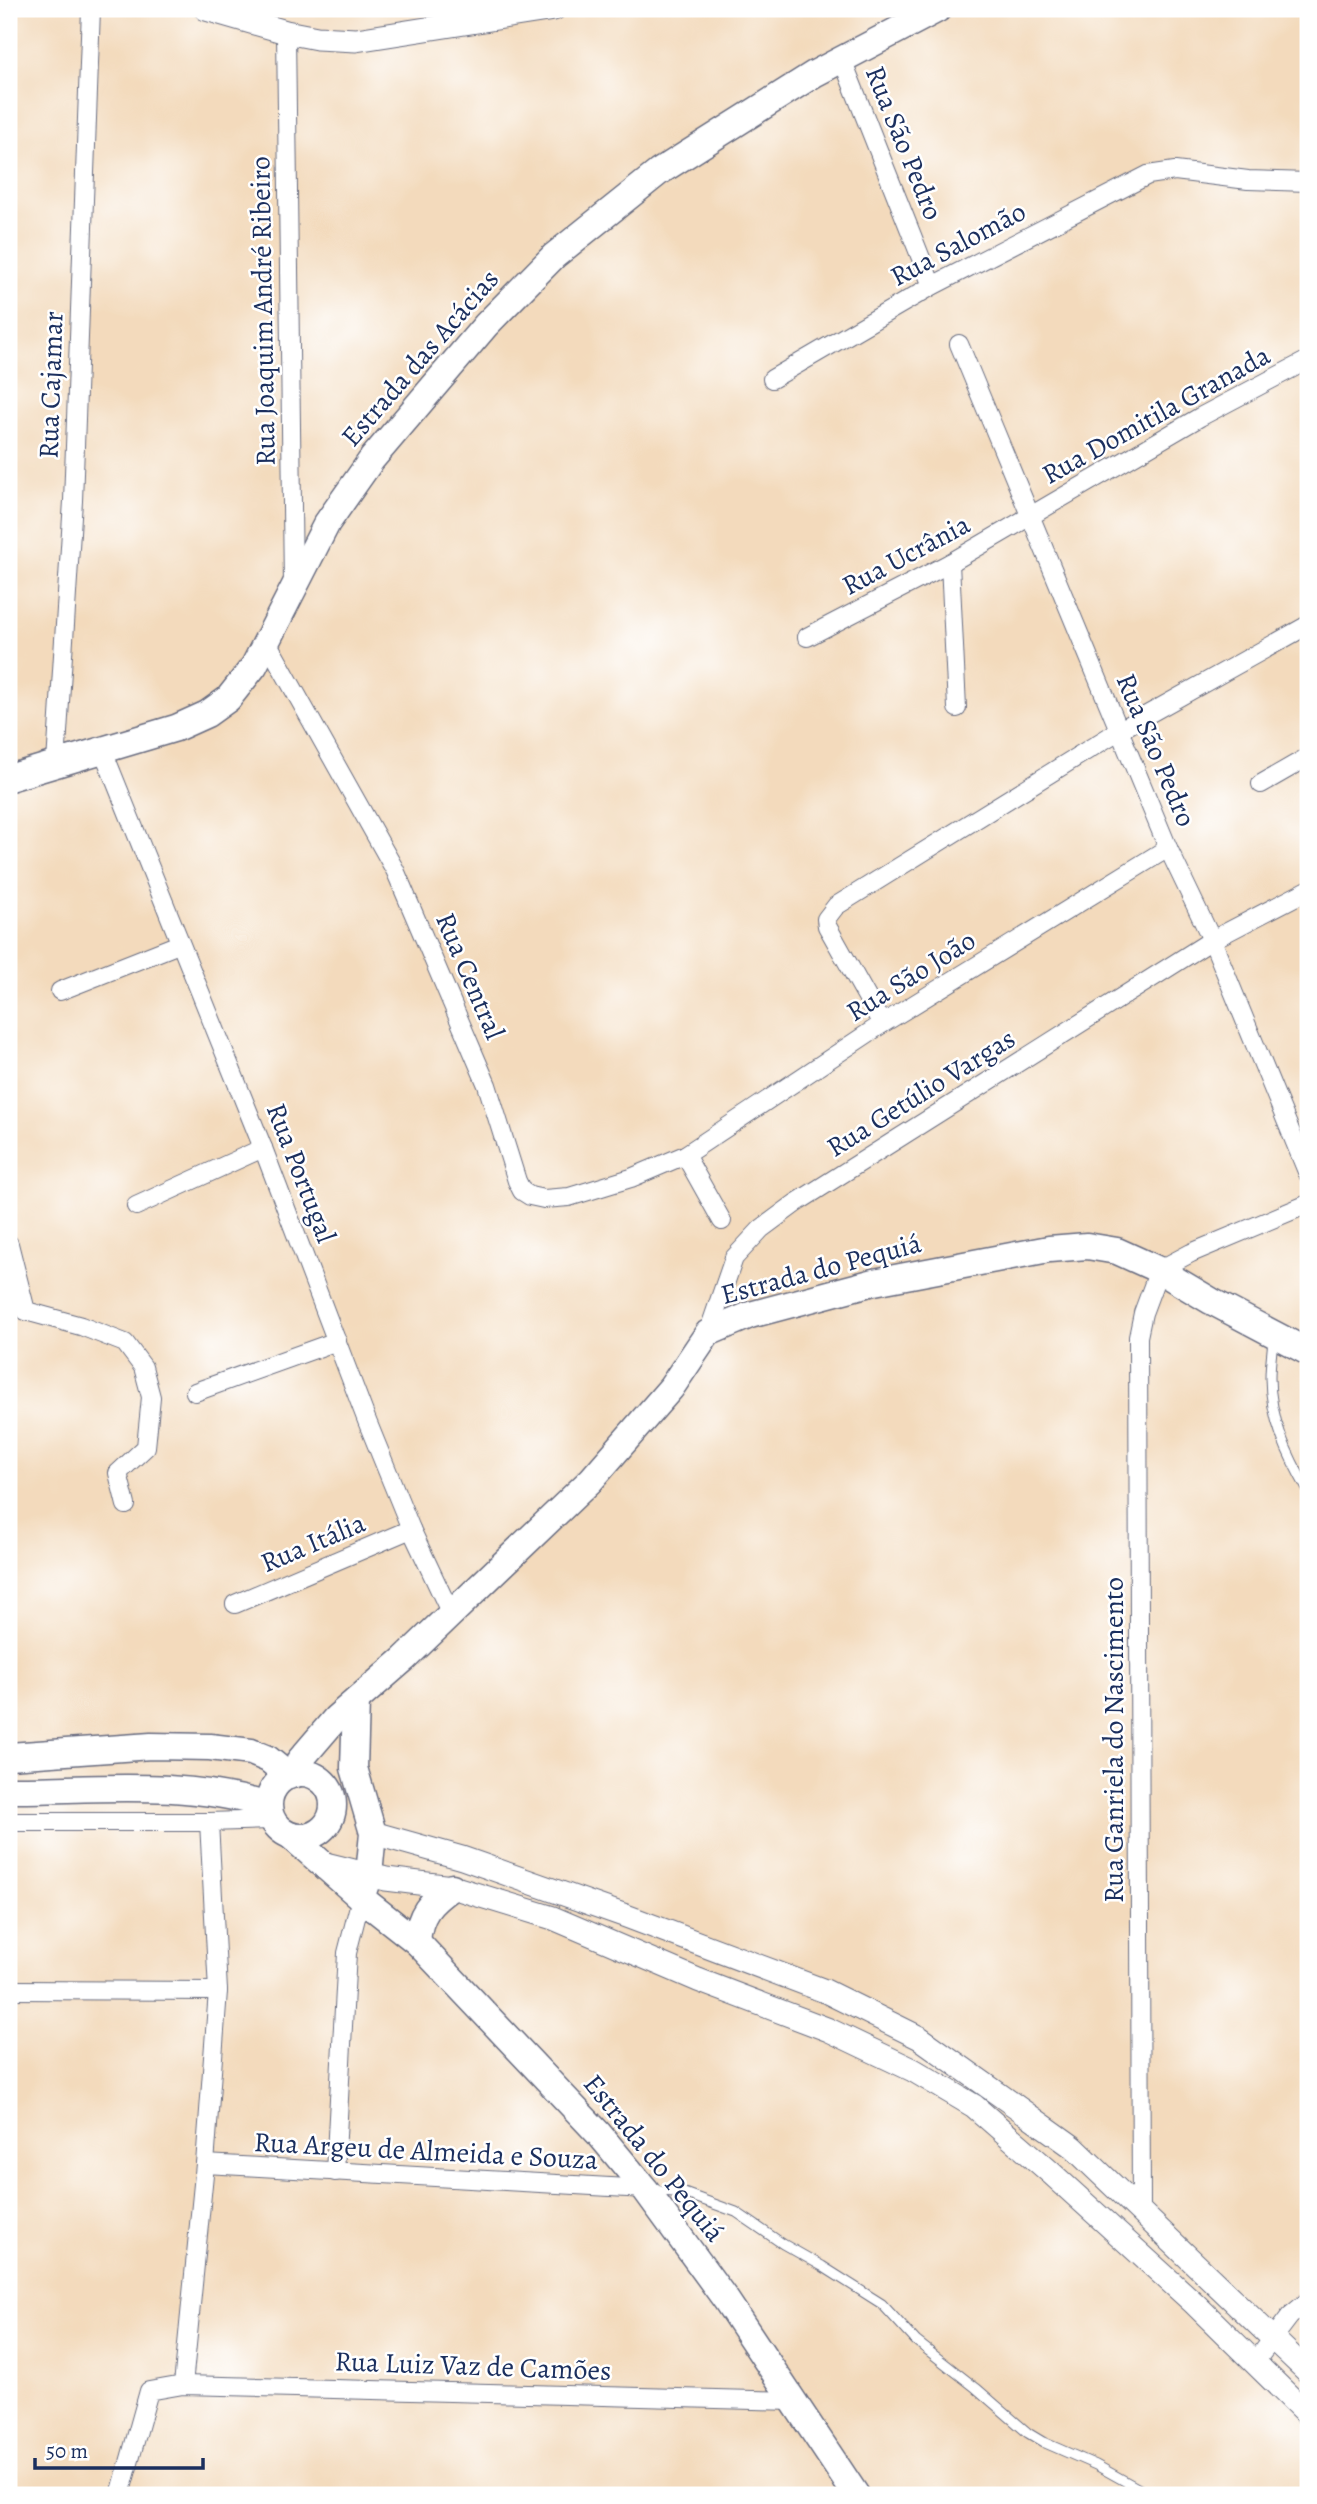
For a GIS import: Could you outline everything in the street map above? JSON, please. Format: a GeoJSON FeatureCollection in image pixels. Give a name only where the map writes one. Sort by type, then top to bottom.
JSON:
{"type":"FeatureCollection","features":[{"type":"Feature","properties":{"kind":"main road","name":"Estrada das Acácias"},"geometry":{"type":"LineString","coordinates":[[9,778],[176,728],[207,714],[228,699],[254,666],[327,523],[372,459],[486,325],[554,256],[659,172],[814,74],[938,9]]}},
{"type":"Feature","properties":{"kind":"main road","name":"Estrada do Pequiá"},"geometry":{"type":"LineString","coordinates":[[292,1775],[310,1746],[356,1700],[451,1614],[591,1480],[671,1388],[708,1333],[750,1315],[874,1282],[1049,1250],[1087,1246],[1117,1251],[1159,1270],[1308,1352]]}},
{"type":"Feature","properties":{"kind":"main road"},"geometry":{"type":"LineString","coordinates":[[333,1806],[343,1797],[354,1768],[356,1700]]}},
{"type":"Feature","properties":{"kind":"main road"},"geometry":{"type":"LineString","coordinates":[[9,1756],[151,1746],[251,1752],[268,1759],[292,1775],[316,1777],[330,1793],[333,1806],[328,1822],[319,1832],[306,1837],[292,1837],[280,1830],[270,1813],[236,1796],[199,1790],[148,1788],[9,1790]]}},
{"type":"Feature","properties":{"kind":"main road"},"geometry":{"type":"LineString","coordinates":[[354,1768],[373,1833],[365,1886]]}},
{"type":"Feature","properties":{"kind":"main road"},"geometry":{"type":"LineString","coordinates":[[270,1813],[271,1793],[278,1782],[292,1775]]}},
{"type":"Feature","properties":{"kind":"main road"},"geometry":{"type":"LineString","coordinates":[[333,1806],[373,1833]]}},
{"type":"Feature","properties":{"kind":"main road","name":"Estrada do Pequiá"},"geometry":{"type":"LineString","coordinates":[[292,1837],[321,1863],[365,1886],[599,2134],[645,2189],[726,2300],[856,2495]]}},
{"type":"Feature","properties":{"kind":"main road"},"geometry":{"type":"LineString","coordinates":[[417,1942],[423,1916],[429,1905],[452,1887]]}},
{"type":"Feature","properties":{"kind":"street","name":"Rua Cajamar"},"geometry":{"type":"LineString","coordinates":[[56,763],[73,501],[91,9]]}},
{"type":"Feature","properties":{"kind":"street"},"geometry":{"type":"LineString","coordinates":[[206,9],[286,32],[317,38],[356,40],[554,9]]}},
{"type":"Feature","properties":{"kind":"street","name":"Rua Joaquim André Ribeiro"},"geometry":{"type":"LineString","coordinates":[[286,32],[293,589]]}},
{"type":"Feature","properties":{"kind":"street","name":"Rua São Pedro"},"geometry":{"type":"LineString","coordinates":[[842,59],[932,286]]}},
{"type":"Feature","properties":{"kind":"street","name":"Rua Salomão"},"geometry":{"type":"LineString","coordinates":[[772,379],[932,286],[1148,175],[1175,171],[1259,181],[1308,182]]}},
{"type":"Feature","properties":{"kind":"street","name":"Rua São Pedro"},"geometry":{"type":"LineString","coordinates":[[959,344],[1168,848],[1212,940],[1308,1174]]}},
{"type":"Feature","properties":{"kind":"street","name":"Rua Domitila Granada"},"geometry":{"type":"LineString","coordinates":[[1029,516],[1200,417],[1308,360]]}},
{"type":"Feature","properties":{"kind":"street","name":"Rua Ucrânia"},"geometry":{"type":"LineString","coordinates":[[807,637],[950,563],[1029,516]]}},
{"type":"Feature","properties":{"kind":"street"},"geometry":{"type":"LineString","coordinates":[[950,563],[957,708]]}},
{"type":"Feature","properties":{"kind":"street"},"geometry":{"type":"LineString","coordinates":[[882,1024],[827,926],[830,912],[1120,730],[1308,625]]}},
{"type":"Feature","properties":{"kind":"street","name":"Rua Central"},"geometry":{"type":"LineString","coordinates":[[266,640],[395,870],[442,974],[487,1085],[522,1191],[544,1199],[569,1197],[631,1178],[685,1155]]}},
{"type":"Feature","properties":{"kind":"street","name":"Rua Portugal"},"geometry":{"type":"LineString","coordinates":[[103,751],[263,1148],[367,1421],[411,1530],[451,1614]]}},
{"type":"Feature","properties":{"kind":"street"},"geometry":{"type":"LineString","coordinates":[[1261,784],[1308,757]]}},
{"type":"Feature","properties":{"kind":"street","name":"Rua São João"},"geometry":{"type":"LineString","coordinates":[[685,1155],[882,1024],[1168,848]]}},
{"type":"Feature","properties":{"kind":"street","name":"Rua Getúlio Vargas"},"geometry":{"type":"LineString","coordinates":[[708,1333],[734,1258],[761,1229],[796,1203],[1212,940],[1308,890]]}},
{"type":"Feature","properties":{"kind":"street"},"geometry":{"type":"LineString","coordinates":[[60,991],[179,944]]}},
{"type":"Feature","properties":{"kind":"street"},"geometry":{"type":"LineString","coordinates":[[136,1206],[263,1148]]}},
{"type":"Feature","properties":{"kind":"street"},"geometry":{"type":"LineString","coordinates":[[685,1155],[722,1221]]}},
{"type":"Feature","properties":{"kind":"street"},"geometry":{"type":"LineString","coordinates":[[1159,1270],[1191,1253],[1308,1204]]}},
{"type":"Feature","properties":{"kind":"street"},"geometry":{"type":"LineString","coordinates":[[9,1244],[26,1311],[81,1326],[125,1343],[143,1367],[150,1397],[146,1447],[118,1473],[126,1505]]}},
{"type":"Feature","properties":{"kind":"street","name":"Rua Ganriela do Nascimento"},"geometry":{"type":"LineString","coordinates":[[1141,2213],[1138,1337],[1143,1313],[1159,1270]]}},
{"type":"Feature","properties":{"kind":"street"},"geometry":{"type":"LineString","coordinates":[[195,1392],[337,1341]]}},
{"type":"Feature","properties":{"kind":"street","name":"Rua Itália"},"geometry":{"type":"LineString","coordinates":[[235,1604],[411,1530]]}},
{"type":"Feature","properties":{"kind":"street"},"geometry":{"type":"LineString","coordinates":[[9,1822],[209,1822],[270,1813]]}},
{"type":"Feature","properties":{"kind":"street"},"geometry":{"type":"LineString","coordinates":[[183,2385],[205,2164],[218,1991],[209,1822]]}},
{"type":"Feature","properties":{"kind":"street"},"geometry":{"type":"LineString","coordinates":[[373,1833],[462,1858],[668,1932],[825,1991],[920,2038],[1073,2147],[1308,2372]]}},
{"type":"Feature","properties":{"kind":"street"},"geometry":{"type":"LineString","coordinates":[[335,2172],[347,1953],[365,1886],[452,1887],[553,1918],[829,2030],[913,2070],[974,2106],[1126,2240],[1308,2415]]}},
{"type":"Feature","properties":{"kind":"street"},"geometry":{"type":"LineString","coordinates":[[655,1961],[668,1932]]}},
{"type":"Feature","properties":{"kind":"street"},"geometry":{"type":"LineString","coordinates":[[9,1990],[218,1991]]}},
{"type":"Feature","properties":{"kind":"street","name":"Rua Argeu de Almeida e Souza"},"geometry":{"type":"LineString","coordinates":[[205,2164],[645,2189]]}},
{"type":"Feature","properties":{"kind":"street"},"geometry":{"type":"LineString","coordinates":[[1255,2362],[1290,2316],[1308,2301]]}},
{"type":"Feature","properties":{"kind":"street","name":"Rua Luiz Vaz de Camões"},"geometry":{"type":"LineString","coordinates":[[120,2495],[149,2391],[183,2385],[795,2401]]}},
{"type":"Feature","properties":{"kind":"lane"},"geometry":{"type":"LineString","coordinates":[[1274,1334],[1270,1378],[1275,1419],[1290,1460],[1308,1491]]}},
{"type":"Feature","properties":{"kind":"lane"},"geometry":{"type":"LineString","coordinates":[[645,2189],[684,2193],[736,2212],[783,2245],[822,2266],[882,2305],[916,2341],[1028,2433],[1096,2465],[1150,2495]]}}]}
